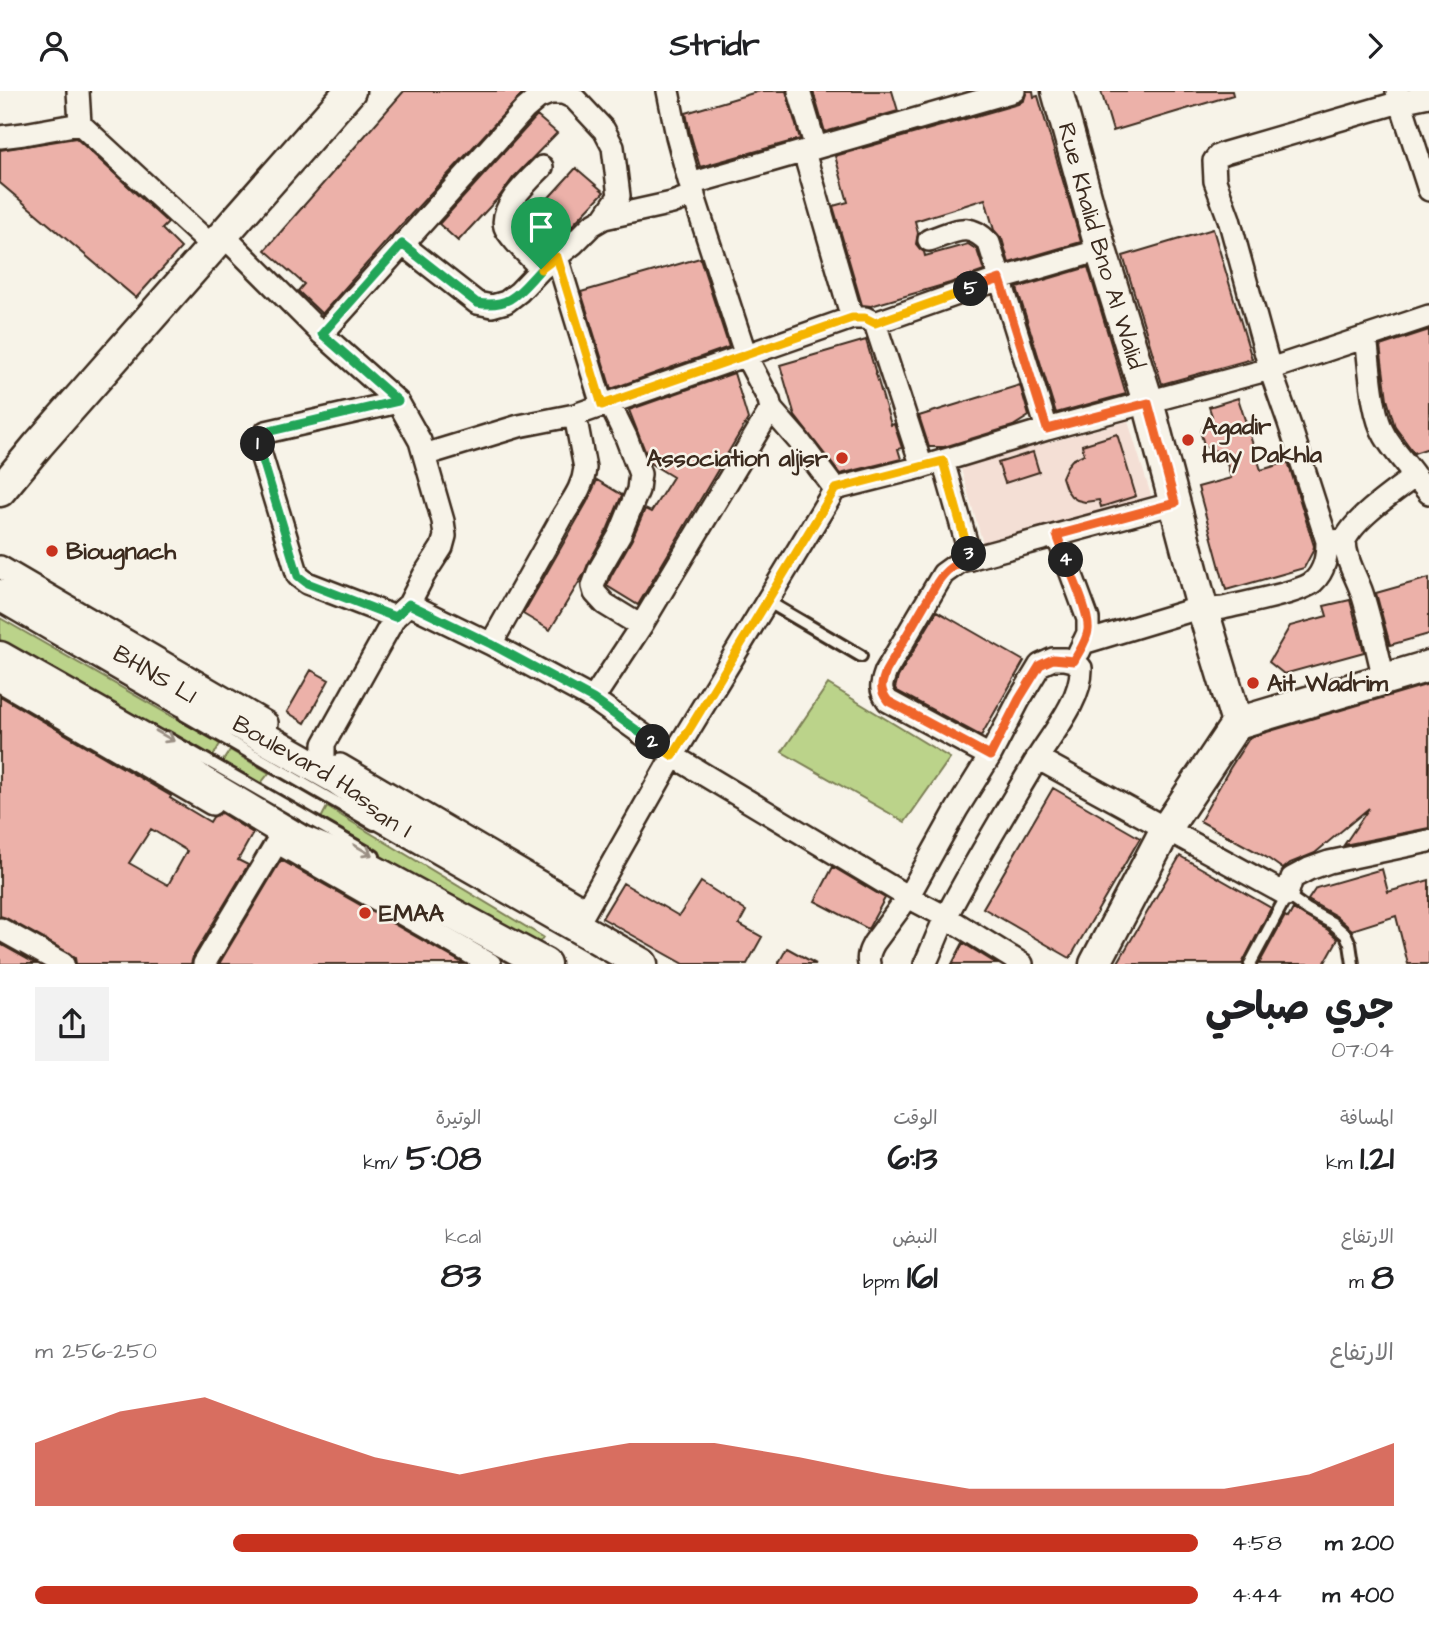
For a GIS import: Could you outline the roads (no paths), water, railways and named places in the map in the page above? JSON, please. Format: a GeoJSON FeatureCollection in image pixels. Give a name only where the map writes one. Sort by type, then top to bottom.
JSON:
{"type":"FeatureCollection","features":[{"type":"Feature","properties":{"kind":"street"},"geometry":{"type":"LineString","coordinates":[[78,91],[80,124],[218,241],[398,401],[419,440],[443,521],[445,536],[442,547],[324,744],[324,764]]}},
{"type":"Feature","properties":{"kind":"street"},"geometry":{"type":"LineString","coordinates":[[6,475],[38,445],[350,91]]}},
{"type":"Feature","properties":{"kind":"street"},"geometry":{"type":"LineString","coordinates":[[668,91],[692,189],[746,356],[771,409],[799,440],[835,489]]}},
{"type":"Feature","properties":{"kind":"street"},"geometry":{"type":"LineString","coordinates":[[799,91],[810,150],[852,318]]}},
{"type":"Feature","properties":{"kind":"street"},"geometry":{"type":"LineString","coordinates":[[402,244],[477,303],[492,306],[506,302],[519,292],[592,225],[604,218],[672,203],[692,189],[810,150],[1014,91]]}},
{"type":"Feature","properties":{"kind":"street","name":"Rue Khalid Bno Al Walid"},"geometry":{"type":"LineString","coordinates":[[1057,91],[1237,723]]}},
{"type":"Feature","properties":{"kind":"street"},"geometry":{"type":"LineString","coordinates":[[322,334],[525,109],[538,98],[550,93],[563,93],[574,98],[604,130],[613,147],[620,196],[604,218]]}},
{"type":"Feature","properties":{"kind":"street"},"geometry":{"type":"LineString","coordinates":[[1384,679],[1361,592],[1348,556],[1336,541],[1270,369],[1215,181],[1214,161],[1225,153],[1399,97],[1429,96]]}},
{"type":"Feature","properties":{"kind":"street"},"geometry":{"type":"LineString","coordinates":[[1399,97],[1429,190]]}},
{"type":"Feature","properties":{"kind":"street"},"geometry":{"type":"LineString","coordinates":[[0,137],[80,124]]}},
{"type":"Feature","properties":{"kind":"street"},"geometry":{"type":"LineString","coordinates":[[542,167],[516,195],[504,223],[508,232],[549,263],[606,403],[626,437],[640,474],[638,490],[620,534],[593,586],[595,593],[605,604],[641,626]]}},
{"type":"Feature","properties":{"kind":"street"},"geometry":{"type":"LineString","coordinates":[[929,240],[960,230],[972,230],[989,243],[1047,429]]}},
{"type":"Feature","properties":{"kind":"street"},"geometry":{"type":"LineString","coordinates":[[875,323],[1000,279],[1101,250]]}},
{"type":"Feature","properties":{"kind":"street"},"geometry":{"type":"LineString","coordinates":[[581,918],[673,756],[835,489],[1270,369],[1429,316]]}},
{"type":"Feature","properties":{"kind":"street"},"geometry":{"type":"LineString","coordinates":[[424,455],[519,426],[575,415],[852,318],[865,318],[875,323],[922,467]]}},
{"type":"Feature","properties":{"kind":"street"},"geometry":{"type":"LineString","coordinates":[[1366,337],[1379,423],[1384,435],[1429,493]]}},
{"type":"Feature","properties":{"kind":"street"},"geometry":{"type":"LineString","coordinates":[[398,401],[266,432],[258,445],[298,576],[307,583],[402,610],[491,644],[593,699],[673,756],[1022,964]]}},
{"type":"Feature","properties":{"kind":"street"},"geometry":{"type":"LineString","coordinates":[[593,699],[641,626],[771,409]]}},
{"type":"Feature","properties":{"kind":"street"},"geometry":{"type":"LineString","coordinates":[[491,644],[579,491],[585,468],[575,415]]}},
{"type":"Feature","properties":{"kind":"street"},"geometry":{"type":"LineString","coordinates":[[943,461],[971,559]]}},
{"type":"Feature","properties":{"kind":"street"},"geometry":{"type":"LineString","coordinates":[[869,964],[874,943],[908,897],[1040,665],[1202,607],[1223,608],[1302,588],[1314,581],[1336,541],[1348,534],[1371,511],[1415,476]]}},
{"type":"Feature","properties":{"kind":"street"},"geometry":{"type":"LineString","coordinates":[[990,756],[888,701],[882,693],[881,685],[886,671],[943,573],[961,561],[1175,503]]}},
{"type":"Feature","properties":{"kind":"street"},"geometry":{"type":"LineString","coordinates":[[925,964],[946,917],[1037,758],[1060,725],[1082,681],[1079,652],[1088,633],[1088,619],[1057,535]]}},
{"type":"Feature","properties":{"kind":"street"},"geometry":{"type":"LineString","coordinates":[[0,567],[248,720]]}},
{"type":"Feature","properties":{"kind":"street","name":"Boulevard Hassan I"},"geometry":{"type":"LineString","coordinates":[[0,595],[183,701],[248,720],[324,764],[383,816],[581,918],[642,964]]}},
{"type":"Feature","properties":{"kind":"street"},"geometry":{"type":"LineString","coordinates":[[0,657],[155,745],[201,781],[301,841],[370,869],[549,961]]}},
{"type":"Feature","properties":{"kind":"street"},"geometry":{"type":"LineString","coordinates":[[1095,964],[1166,829],[1237,723],[1429,666]]}},
{"type":"Feature","properties":{"kind":"street"},"geometry":{"type":"LineString","coordinates":[[0,681],[490,964]]}},
{"type":"Feature","properties":{"kind":"street"},"geometry":{"type":"LineString","coordinates":[[1037,758],[1287,895],[1293,878],[1309,869],[1329,862],[1429,841]]}},
{"type":"Feature","properties":{"kind":"street"},"geometry":{"type":"LineString","coordinates":[[204,964],[277,842]]}},
{"type":"Feature","properties":{"kind":"street"},"geometry":{"type":"LineString","coordinates":[[0,929],[63,964]]}},
{"type":"Feature","properties":{"kind":"lane"},"geometry":{"type":"LineString","coordinates":[[767,601],[861,656]]}},
{"type":"Feature","properties":{"kind":"lane"},"geometry":{"type":"LineString","coordinates":[[52,638],[64,645]]}},
{"type":"Feature","properties":{"kind":"lane","name":"BHNS L1"},"geometry":{"type":"LineString","coordinates":[[169,706],[514,904]]}},
{"type":"Feature","properties":{"kind":"lane","name":"BHNS L1"},"geometry":{"type":"LineString","coordinates":[[154,730],[383,862]]}},
{"type":"Feature","properties":{"kind":"lane"},"geometry":{"type":"LineString","coordinates":[[441,895],[549,961]]}},
{"type":"Feature","properties":{"kind":"lane"},"geometry":{"type":"LineString","coordinates":[[1250,964],[1287,895],[1346,935],[1353,964]]}},
{"type":"Feature","properties":{"kind":"place","name":"Agadir Hay Dakhla"},"geometry":{"type":"Point","coordinates":[1188,440]}},
{"type":"Feature","properties":{"kind":"place","name":"Association aljisr"},"geometry":{"type":"Point","coordinates":[842,458]}},
{"type":"Feature","properties":{"kind":"place","name":"Biougnach"},"geometry":{"type":"Point","coordinates":[52,551]}},
{"type":"Feature","properties":{"kind":"place","name":"Ait Wadrim"},"geometry":{"type":"Point","coordinates":[1253,683]}},
{"type":"Feature","properties":{"kind":"place","name":"EMAA"},"geometry":{"type":"Point","coordinates":[365,913]}}]}
